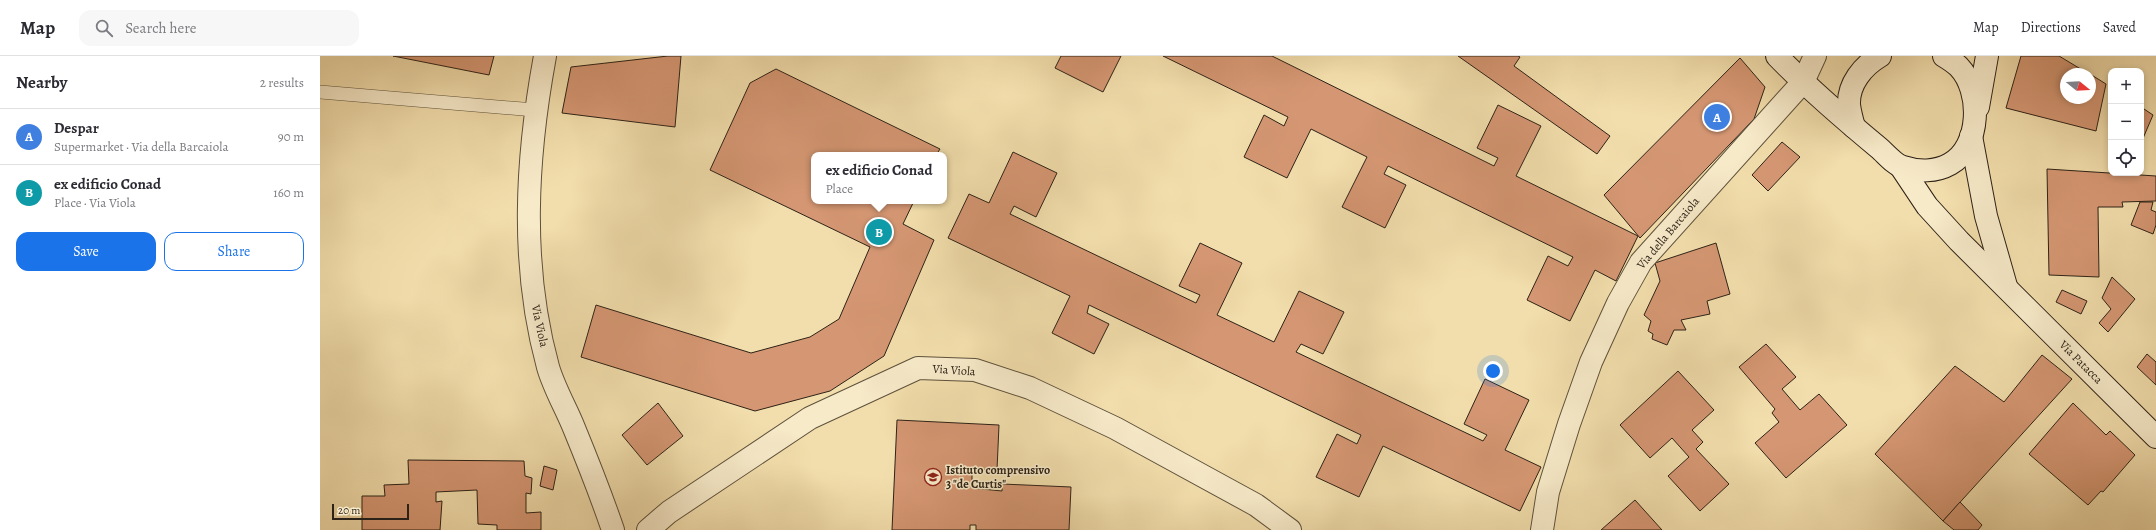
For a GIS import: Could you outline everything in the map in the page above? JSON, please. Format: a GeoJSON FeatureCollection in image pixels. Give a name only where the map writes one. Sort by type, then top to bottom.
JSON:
{"type":"FeatureCollection","features":[{"type":"Feature","properties":{"kind":"street","name":"Via Viola"},"geometry":{"type":"LineString","coordinates":[[545,56],[535,110],[528,211],[534,301],[549,368],[596,479],[613,530]]}},
{"type":"Feature","properties":{"kind":"street","name":"Via Patacca"},"geometry":{"type":"LineString","coordinates":[[1777,56],[1802,82],[1901,167],[1927,206],[1959,241],[2156,437]]}},
{"type":"Feature","properties":{"kind":"street","name":"Via della Barcaiola"},"geometry":{"type":"LineString","coordinates":[[1542,530],[1550,485],[1569,424],[1591,362],[1618,303],[1641,262],[1802,82],[1815,56]]}},
{"type":"Feature","properties":{"kind":"street"},"geometry":{"type":"LineString","coordinates":[[1854,127],[1849,104],[1853,84],[1868,64],[1880,56]]}},
{"type":"Feature","properties":{"kind":"street"},"geometry":{"type":"LineString","coordinates":[[1944,56],[1959,67],[1973,89],[1977,114]]}},
{"type":"Feature","properties":{"kind":"street"},"geometry":{"type":"LineString","coordinates":[[1901,167],[1926,171],[1951,164],[1962,154],[1971,136],[1977,114],[1987,56]]}},
{"type":"Feature","properties":{"kind":"street","name":"Via Patacca"},"geometry":{"type":"LineString","coordinates":[[1971,136],[1986,216],[2006,287]]}},
{"type":"Feature","properties":{"kind":"street","name":"Via Viola"},"geometry":{"type":"LineString","coordinates":[[648,530],[669,512],[810,418],[918,368],[975,370],[1030,388],[1115,428],[1256,505],[1290,530]]}},
{"type":"Feature","properties":{"kind":"lane"},"geometry":{"type":"LineString","coordinates":[[320,92],[535,110]]}},
{"type":"Feature","properties":{"kind":"building"},"geometry":{"type":"Polygon","coordinates":[[[393,56],[494,56],[489,75],[393,56]]]}},
{"type":"Feature","properties":{"kind":"building"},"geometry":{"type":"Polygon","coordinates":[[[668,56],[681,56],[675,127],[562,113],[571,67],[668,56]]]}},
{"type":"Feature","properties":{"kind":"building"},"geometry":{"type":"Polygon","coordinates":[[[1061,56],[1121,56],[1103,92],[1055,68],[1061,56]]]}},
{"type":"Feature","properties":{"kind":"building"},"geometry":{"type":"Polygon","coordinates":[[[1163,56],[1272,56],[1494,166],[1498,158],[1477,148],[1498,105],[1541,126],[1516,176],[1638,236],[1616,281],[1595,270],[1570,321],[1527,300],[1548,256],[1568,266],[1573,257],[1388,166],[1384,174],[1406,185],[1385,228],[1342,207],[1367,157],[1311,129],[1287,178],[1244,157],[1264,115],[1284,126],[1288,117],[1163,56]]]}},
{"type":"Feature","properties":{"kind":"building"},"geometry":{"type":"Polygon","coordinates":[[[1458,56],[1520,57],[1514,66],[1610,136],[1597,154],[1458,56]]]}},
{"type":"Feature","properties":{"kind":"building"},"geometry":{"type":"Polygon","coordinates":[[[2021,56],[2059,56],[2079,68],[2060,68],[2060,104],[2096,104],[2096,78],[2106,84],[2096,131],[2006,108],[2021,56]]]}},
{"type":"Feature","properties":{"kind":"building"},"geometry":{"type":"Polygon","coordinates":[[[1740,58],[1765,87],[1754,119],[1640,238],[1604,195],[1740,58]]]}},
{"type":"Feature","properties":{"kind":"building"},"geometry":{"type":"Polygon","coordinates":[[[776,69],[940,149],[938,152],[811,152],[811,204],[913,204],[903,224],[934,240],[884,356],[830,391],[755,411],[581,357],[596,305],[751,353],[810,337],[839,319],[870,247],[710,170],[750,83],[776,69]]]}},
{"type":"Feature","properties":{"kind":"building"},"geometry":{"type":"Polygon","coordinates":[[[2144,109],[2153,115],[2144,136],[2144,109]]]}},
{"type":"Feature","properties":{"kind":"building"},"geometry":{"type":"Polygon","coordinates":[[[1782,142],[1800,157],[1768,191],[1752,175],[1782,142]]]}},
{"type":"Feature","properties":{"kind":"building"},"geometry":{"type":"Polygon","coordinates":[[[1013,152],[1057,173],[1036,217],[1014,206],[1010,214],[1196,303],[1200,295],[1179,286],[1200,243],[1242,263],[1217,315],[1274,342],[1299,291],[1344,312],[1323,354],[1301,344],[1296,352],[1483,441],[1487,435],[1464,424],[1485,379],[1529,400],[1505,450],[1541,467],[1520,511],[1383,446],[1359,497],[1316,477],[1337,434],[1357,444],[1361,435],[1089,305],[1087,313],[1109,324],[1094,354],[1052,333],[1070,296],[948,238],[969,194],[989,203],[1013,152]]]}},
{"type":"Feature","properties":{"kind":"building"},"geometry":{"type":"Polygon","coordinates":[[[2047,169],[2108,173],[2108,176],[2156,176],[2156,201],[2122,202],[2123,207],[2098,207],[2099,277],[2049,275],[2047,169]]]}},
{"type":"Feature","properties":{"kind":"building"},"geometry":{"type":"Polygon","coordinates":[[[2140,202],[2153,202],[2151,210],[2156,212],[2156,225],[2153,234],[2131,225],[2140,202]]]}},
{"type":"Feature","properties":{"kind":"building"},"geometry":{"type":"Polygon","coordinates":[[[1716,243],[1730,294],[1707,301],[1710,314],[1681,320],[1686,330],[1674,330],[1667,345],[1652,339],[1653,334],[1648,331],[1651,321],[1644,315],[1660,281],[1655,263],[1716,243]]]}},
{"type":"Feature","properties":{"kind":"building"},"geometry":{"type":"Polygon","coordinates":[[[2112,277],[2135,299],[2108,332],[2099,323],[2111,309],[2102,298],[2112,277]]]}},
{"type":"Feature","properties":{"kind":"building"},"geometry":{"type":"Polygon","coordinates":[[[2062,290],[2087,301],[2081,314],[2056,302],[2062,290]]]}},
{"type":"Feature","properties":{"kind":"building"},"geometry":{"type":"Polygon","coordinates":[[[1766,344],[1796,377],[1782,389],[1800,410],[1819,394],[1847,425],[1786,478],[1755,443],[1779,422],[1772,413],[1775,409],[1739,367],[1766,344]]]}},
{"type":"Feature","properties":{"kind":"building"},"geometry":{"type":"Polygon","coordinates":[[[2147,354],[2156,362],[2156,385],[2137,367],[2147,354]]]}},
{"type":"Feature","properties":{"kind":"building"},"geometry":{"type":"Polygon","coordinates":[[[2042,355],[2072,379],[1943,521],[1875,454],[1955,366],[2004,402],[2042,355]]]}},
{"type":"Feature","properties":{"kind":"building"},"geometry":{"type":"Polygon","coordinates":[[[1678,371],[1714,410],[1692,430],[1703,442],[1696,449],[1729,484],[1700,511],[1668,476],[1689,457],[1672,438],[1650,458],[1620,425],[1678,371]]]}},
{"type":"Feature","properties":{"kind":"building"},"geometry":{"type":"Polygon","coordinates":[[[658,403],[683,436],[647,465],[622,435],[658,403]]]}},
{"type":"Feature","properties":{"kind":"building"},"geometry":{"type":"Polygon","coordinates":[[[2073,403],[2106,435],[2110,431],[2135,455],[2103,492],[2101,491],[2088,505],[2029,454],[2073,403]]]}},
{"type":"Feature","properties":{"kind":"building","name":"Istituto comprensivo 3 \"de Curtis\""},"geometry":{"type":"Polygon","coordinates":[[[897,420],[999,425],[997,470],[972,469],[972,488],[1002,491],[1002,484],[1071,487],[1069,530],[976,530],[976,525],[970,525],[970,530],[892,530],[897,420]]]}},
{"type":"Feature","properties":{"kind":"building"},"geometry":{"type":"Polygon","coordinates":[[[408,460],[524,461],[525,476],[532,478],[531,494],[526,493],[526,513],[541,512],[541,530],[497,530],[497,525],[478,524],[477,490],[436,492],[436,502],[442,501],[440,530],[362,530],[362,496],[385,496],[384,485],[409,484],[408,460]]]}},
{"type":"Feature","properties":{"kind":"building"},"geometry":{"type":"Polygon","coordinates":[[[544,466],[557,470],[553,490],[540,486],[544,466]]]}},
{"type":"Feature","properties":{"kind":"building"},"geometry":{"type":"Polygon","coordinates":[[[1635,500],[1662,530],[1601,530],[1635,500]]]}},
{"type":"Feature","properties":{"kind":"building"},"geometry":{"type":"Polygon","coordinates":[[[1960,502],[1982,525],[1978,530],[1954,530],[1943,521],[1960,502]]]}},
{"type":"Feature","properties":{"kind":"place","name":"Despar"},"geometry":{"type":"Point","coordinates":[1717,117]}},
{"type":"Feature","properties":{"kind":"place","name":"ex edificio Conad"},"geometry":{"type":"Point","coordinates":[879,232]}},
{"type":"Feature","properties":{"kind":"place","name":"Istituto comprensivo 3 \"de Curtis\""},"geometry":{"type":"Point","coordinates":[933,477]}}]}
